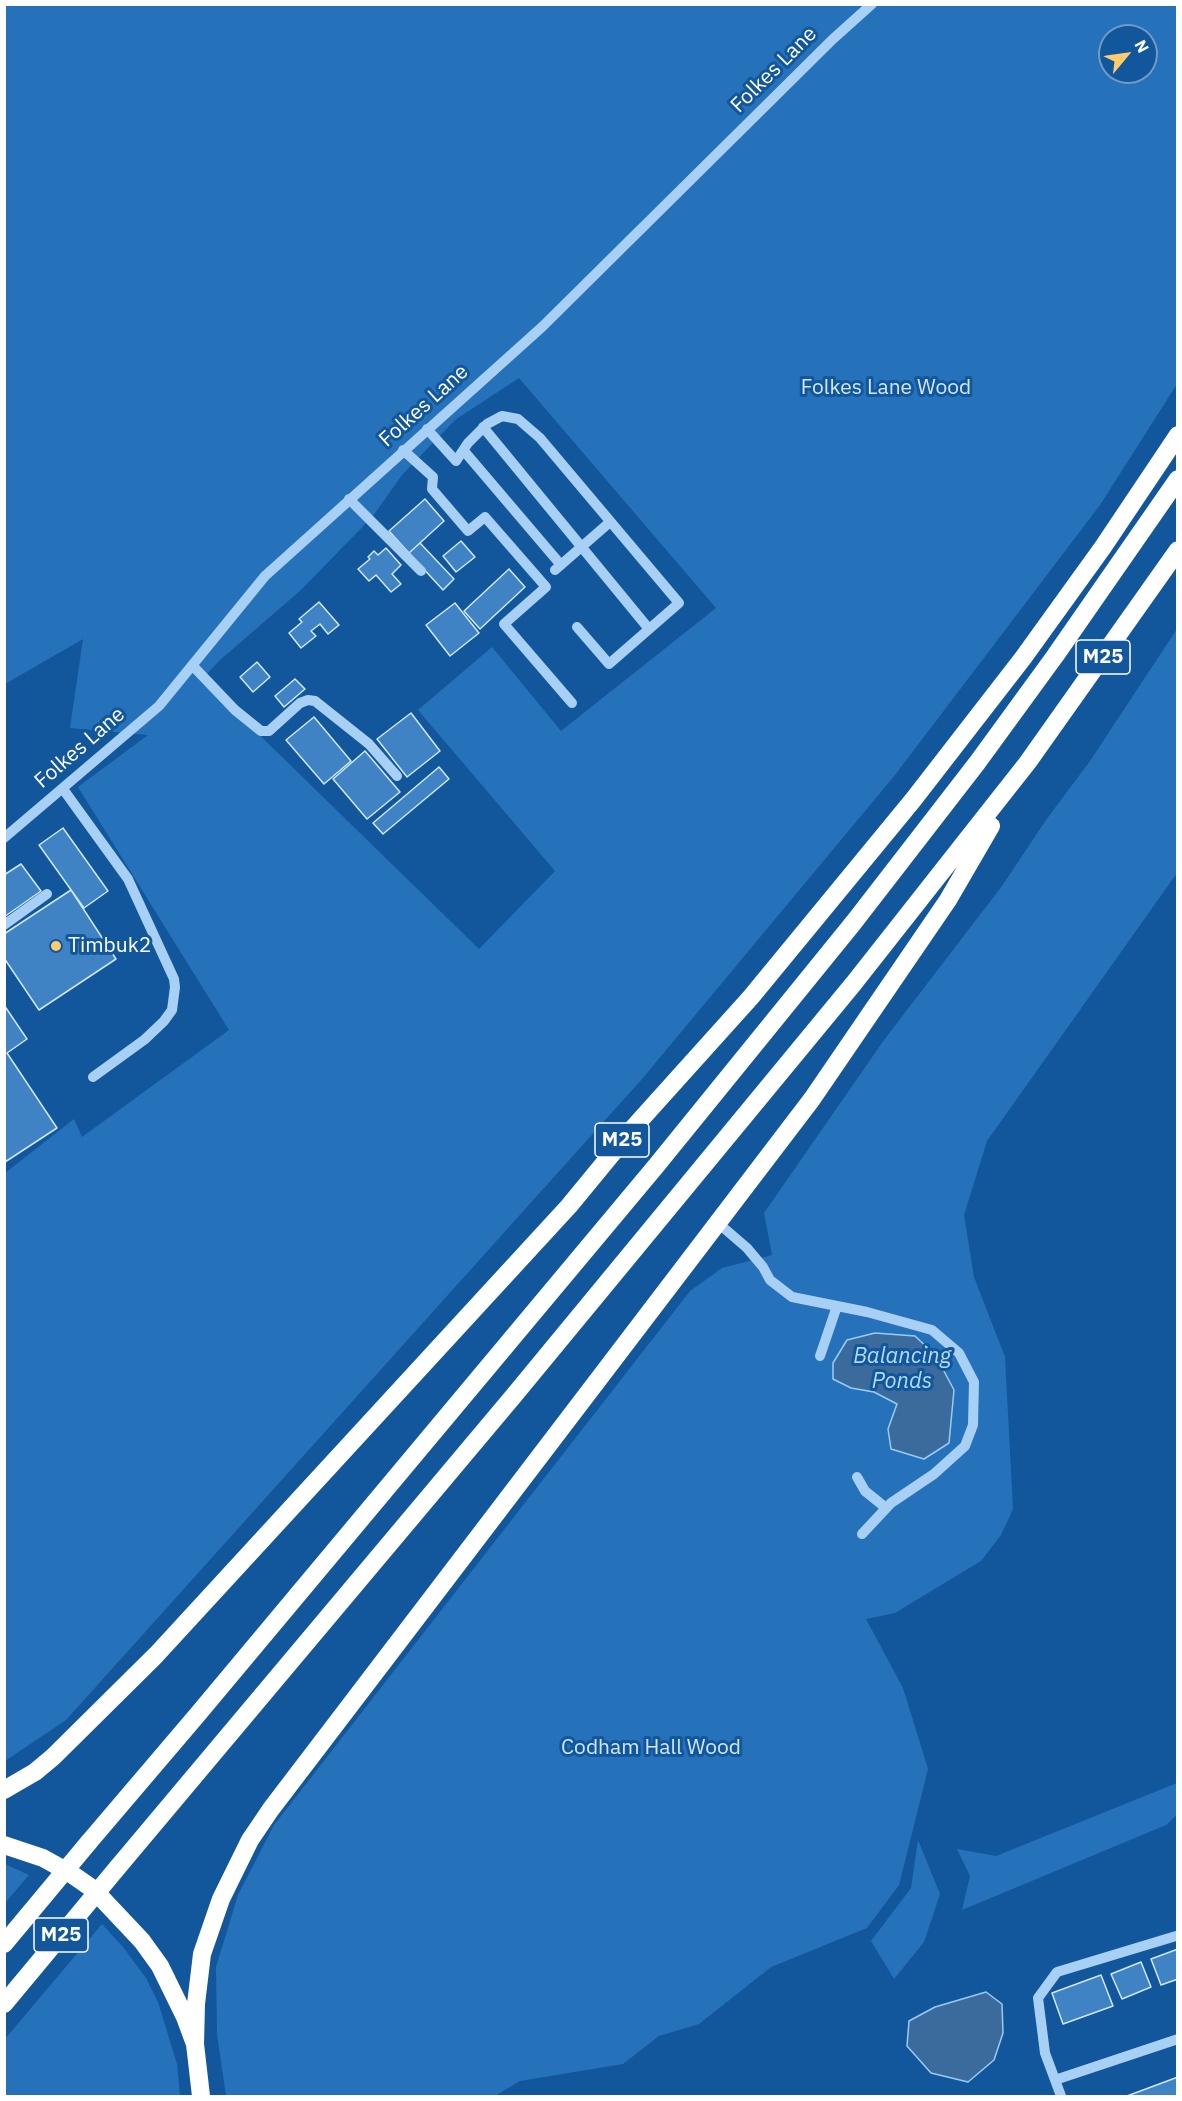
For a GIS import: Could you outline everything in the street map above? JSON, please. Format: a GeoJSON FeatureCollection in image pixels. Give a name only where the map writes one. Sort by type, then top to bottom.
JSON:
{"type":"FeatureCollection","features":[{"type":"Feature","properties":{"kind":"highway","name":"M25"},"geometry":{"type":"LineString","coordinates":[[4,1790],[34,1772],[53,1757],[156,1655],[568,1206],[634,1127],[757,990],[920,791],[1023,658],[1103,547],[1178,435]]}},
{"type":"Feature","properties":{"kind":"highway","name":"M25"},"geometry":{"type":"LineString","coordinates":[[4,1944],[656,1166],[833,948],[977,764],[1095,600],[1178,478]]}},
{"type":"Feature","properties":{"kind":"highway","name":"M25"},"geometry":{"type":"LineString","coordinates":[[4,2004],[771,1086],[924,897],[1028,762],[1178,550]]}},
{"type":"Feature","properties":{"kind":"highway","name":"M25"},"geometry":{"type":"LineString","coordinates":[[195,2044],[196,2004],[202,1954],[221,1899],[250,1840],[271,1809],[812,1099],[948,900],[1028,762]]}},
{"type":"Feature","properties":{"kind":"highway"},"geometry":{"type":"LineString","coordinates":[[4,1845],[43,1858],[70,1872],[93,1889],[121,1916],[160,1966],[174,1992],[195,2044],[201,2097]]}},
{"type":"Feature","properties":{"kind":"street","name":"Folkes Lane"},"geometry":{"type":"LineString","coordinates":[[4,838],[159,706],[265,576],[542,327],[833,39],[872,4]]}},
{"type":"Feature","properties":{"kind":"street"},"geometry":{"type":"LineString","coordinates":[[427,429],[456,461],[468,442],[483,428],[502,416],[518,419],[540,438],[679,603],[609,664],[577,627]]}},
{"type":"Feature","properties":{"kind":"street"},"geometry":{"type":"LineString","coordinates":[[483,428],[649,629]]}},
{"type":"Feature","properties":{"kind":"street"},"geometry":{"type":"LineString","coordinates":[[403,450],[433,477],[432,489],[468,531],[485,517],[546,587],[504,624],[572,703]]}},
{"type":"Feature","properties":{"kind":"street"},"geometry":{"type":"LineString","coordinates":[[464,451],[558,567],[610,522]]}},
{"type":"Feature","properties":{"kind":"street"},"geometry":{"type":"LineString","coordinates":[[349,499],[421,571]]}},
{"type":"Feature","properties":{"kind":"street"},"geometry":{"type":"LineString","coordinates":[[192,665],[235,710],[261,731],[268,731],[300,703],[308,700],[315,701],[369,744],[397,776]]}},
{"type":"Feature","properties":{"kind":"street"},"geometry":{"type":"LineString","coordinates":[[63,789],[128,879],[174,979],[175,987],[172,1010],[164,1021],[144,1040],[93,1077]]}},
{"type":"Feature","properties":{"kind":"street"},"geometry":{"type":"LineString","coordinates":[[4,925],[47,894]]}},
{"type":"Feature","properties":{"kind":"street"},"geometry":{"type":"LineString","coordinates":[[718,1222],[747,1248],[763,1267],[770,1280],[792,1298],[867,1312],[932,1330],[959,1353],[974,1382],[973,1425],[965,1446],[934,1474],[886,1508],[862,1534]]}},
{"type":"Feature","properties":{"kind":"street"},"geometry":{"type":"LineString","coordinates":[[820,1356],[837,1306]]}},
{"type":"Feature","properties":{"kind":"street"},"geometry":{"type":"LineString","coordinates":[[857,1478],[865,1491],[886,1508]]}},
{"type":"Feature","properties":{"kind":"street"},"geometry":{"type":"LineString","coordinates":[[1060,2097],[1045,2053],[1038,1998],[1057,1972],[1176,1936]]}},
{"type":"Feature","properties":{"kind":"street"},"geometry":{"type":"LineString","coordinates":[[1055,2080],[1178,2039]]}},
{"type":"Feature","properties":{"kind":"green space","name":"Folkes Lane Wood"},"geometry":{"type":"Polygon","coordinates":[[[4,5],[1178,5],[1177,384],[1100,505],[895,775],[642,1079],[66,1720],[5,1761],[5,1173],[74,1119],[82,1137],[229,1030],[78,787],[148,735],[70,728],[83,639],[5,684],[4,5]],[[519,378],[455,420],[402,475],[373,516],[301,590],[220,660],[202,679],[479,949],[555,871],[418,710],[492,647],[561,731],[716,608],[519,378]]]}},
{"type":"Feature","properties":{"kind":"green space","name":"Codham Hall Wood"},"geometry":{"type":"Polygon","coordinates":[[[1177,629],[1177,873],[987,1141],[964,1215],[974,1277],[1005,1357],[1013,1509],[1001,1535],[981,1561],[895,1613],[866,1619],[903,1688],[928,1769],[899,1885],[867,1928],[771,1967],[699,2024],[659,2036],[623,2064],[520,2081],[495,2096],[226,2096],[217,2034],[216,1967],[238,1895],[274,1825],[690,1291],[722,1268],[772,1255],[764,1213],[884,1040],[1002,886],[1046,820],[1090,761],[1177,629]]]}},
{"type":"Feature","properties":{"kind":"green space"},"geometry":{"type":"Polygon","coordinates":[[[1177,1783],[1177,1815],[1166,1825],[962,1910],[970,1876],[957,1849],[996,1856],[1177,1783]]]}},
{"type":"Feature","properties":{"kind":"green space"},"geometry":{"type":"Polygon","coordinates":[[[918,1840],[940,1894],[924,1942],[894,1979],[871,1941],[911,1888],[918,1840]]]}},
{"type":"Feature","properties":{"kind":"green space"},"geometry":{"type":"Polygon","coordinates":[[[5,1864],[29,1875],[5,1903],[5,1864]]]}},
{"type":"Feature","properties":{"kind":"green space"},"geometry":{"type":"Polygon","coordinates":[[[102,1924],[146,1978],[158,2002],[177,2064],[180,2096],[5,2096],[5,2039],[102,1924]]]}},
{"type":"Feature","properties":{"kind":"water","name":"Balancing Ponds"},"geometry":{"type":"Polygon","coordinates":[[[875,1333],[915,1336],[936,1356],[954,1390],[949,1443],[924,1459],[891,1449],[888,1429],[897,1404],[874,1392],[851,1388],[833,1379],[833,1363],[847,1340],[875,1333]]]}},
{"type":"Feature","properties":{"kind":"water"},"geometry":{"type":"Polygon","coordinates":[[[986,1992],[1002,2004],[1003,2033],[994,2060],[968,2082],[931,2073],[907,2046],[909,2021],[935,2007],[986,1992]]]}},
{"type":"Feature","properties":{"kind":"building"},"geometry":{"type":"Polygon","coordinates":[[[425,499],[444,521],[409,553],[389,531],[425,499]]]}},
{"type":"Feature","properties":{"kind":"building"},"geometry":{"type":"Polygon","coordinates":[[[461,541],[475,557],[456,572],[443,556],[461,541]]]}},
{"type":"Feature","properties":{"kind":"building"},"geometry":{"type":"Polygon","coordinates":[[[420,543],[454,579],[443,590],[409,553],[420,543]]]}},
{"type":"Feature","properties":{"kind":"building"},"geometry":{"type":"Polygon","coordinates":[[[386,548],[401,565],[392,574],[401,584],[391,592],[376,575],[369,581],[358,569],[370,559],[368,557],[374,551],[378,555],[386,548]]]}},
{"type":"Feature","properties":{"kind":"building"},"geometry":{"type":"Polygon","coordinates":[[[509,569],[525,587],[480,629],[464,611],[509,569]]]}},
{"type":"Feature","properties":{"kind":"building"},"geometry":{"type":"Polygon","coordinates":[[[319,602],[339,625],[328,634],[320,624],[311,631],[316,636],[301,648],[289,633],[302,622],[299,619],[319,602]]]}},
{"type":"Feature","properties":{"kind":"building"},"geometry":{"type":"Polygon","coordinates":[[[455,603],[479,633],[450,656],[426,625],[455,603]]]}},
{"type":"Feature","properties":{"kind":"building"},"geometry":{"type":"Polygon","coordinates":[[[257,662],[270,677],[253,692],[240,677],[257,662]]]}},
{"type":"Feature","properties":{"kind":"building"},"geometry":{"type":"Polygon","coordinates":[[[295,679],[305,689],[284,707],[275,696],[295,679]]]}},
{"type":"Feature","properties":{"kind":"building"},"geometry":{"type":"Polygon","coordinates":[[[411,713],[440,751],[407,777],[377,739],[411,713]]]}},
{"type":"Feature","properties":{"kind":"building"},"geometry":{"type":"Polygon","coordinates":[[[314,717],[351,761],[324,784],[286,740],[314,717]]]}},
{"type":"Feature","properties":{"kind":"building"},"geometry":{"type":"Polygon","coordinates":[[[365,751],[400,792],[367,819],[333,779],[365,751]]]}},
{"type":"Feature","properties":{"kind":"building"},"geometry":{"type":"Polygon","coordinates":[[[439,767],[449,779],[383,834],[373,823],[439,767]]]}},
{"type":"Feature","properties":{"kind":"building"},"geometry":{"type":"Polygon","coordinates":[[[63,828],[108,891],[84,908],[39,845],[63,828]]]}},
{"type":"Feature","properties":{"kind":"building"},"geometry":{"type":"Polygon","coordinates":[[[21,864],[41,891],[4,917],[4,875],[21,864]]]}},
{"type":"Feature","properties":{"kind":"building","name":"Timbuk2"},"geometry":{"type":"Polygon","coordinates":[[[71,890],[116,959],[39,1010],[4,958],[4,934],[71,890]]]}},
{"type":"Feature","properties":{"kind":"building"},"geometry":{"type":"Polygon","coordinates":[[[4,1005],[27,1039],[7,1053],[57,1128],[5,1162],[4,1005]]]}},
{"type":"Feature","properties":{"kind":"building"},"geometry":{"type":"Polygon","coordinates":[[[1178,1949],[1178,1979],[1161,1985],[1151,1959],[1178,1949]]]}},
{"type":"Feature","properties":{"kind":"building"},"geometry":{"type":"Polygon","coordinates":[[[1141,1962],[1151,1987],[1122,1999],[1111,1974],[1141,1962]]]}},
{"type":"Feature","properties":{"kind":"building"},"geometry":{"type":"Polygon","coordinates":[[[1101,1975],[1113,2006],[1063,2024],[1052,1993],[1101,1975]]]}},
{"type":"Feature","properties":{"kind":"building"},"geometry":{"type":"Polygon","coordinates":[[[1178,2077],[1178,2096],[1127,2096],[1178,2077]]]}},
{"type":"Feature","properties":{"kind":"place","name":"Timbuk2"},"geometry":{"type":"Point","coordinates":[56,946]}}]}
